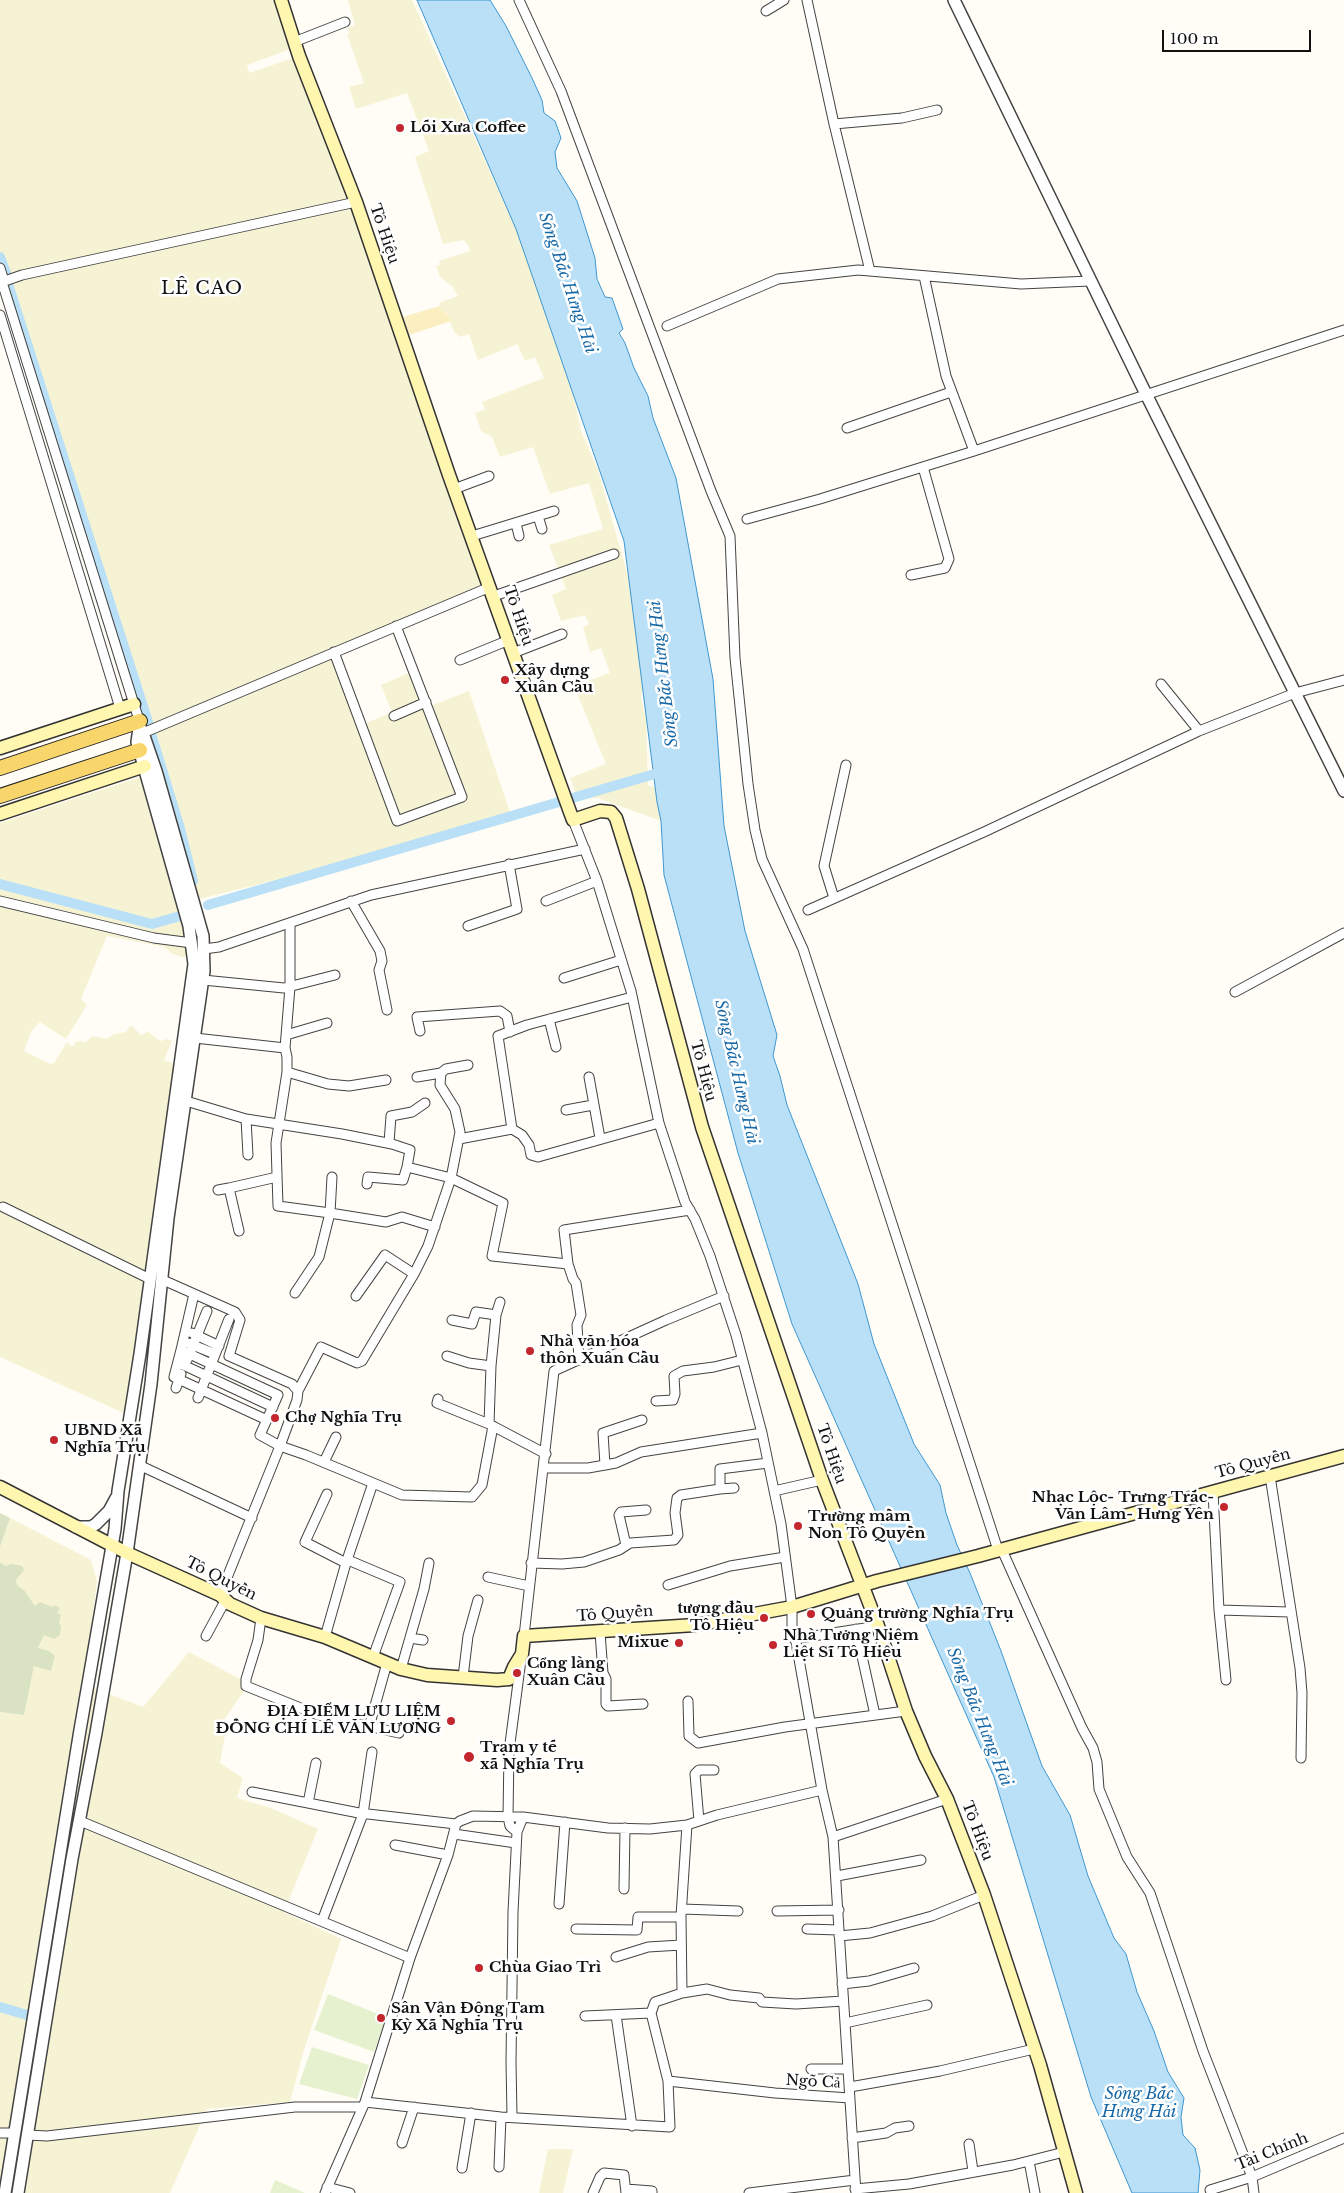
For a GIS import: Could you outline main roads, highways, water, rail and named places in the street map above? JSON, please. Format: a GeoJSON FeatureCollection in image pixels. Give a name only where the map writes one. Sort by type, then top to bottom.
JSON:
{"type":"FeatureCollection","features":[{"type":"Feature","properties":{"kind":"main road","name":"Tô Hiệu"},"geometry":{"type":"LineString","coordinates":[[281,0],[294,42],[356,202],[454,489],[571,816],[600,811],[611,812],[616,818],[638,889],[702,1128],[822,1480],[878,1626],[906,1711],[925,1756],[947,1798],[984,1895],[1034,2049],[1076,2193]]}},
{"type":"Feature","properties":{"kind":"main road"},"geometry":{"type":"LineString","coordinates":[[0,748],[134,704]]}},
{"type":"Feature","properties":{"kind":"main road"},"geometry":{"type":"LineString","coordinates":[[0,768],[142,727]]}},
{"type":"Feature","properties":{"kind":"main road"},"geometry":{"type":"LineString","coordinates":[[0,796],[140,750]]}},
{"type":"Feature","properties":{"kind":"main road"},"geometry":{"type":"LineString","coordinates":[[0,814],[144,766]]}},
{"type":"Feature","properties":{"kind":"main road","name":"Tô Quyền"},"geometry":{"type":"LineString","coordinates":[[0,1487],[75,1527],[261,1618],[325,1637],[401,1669],[463,1678],[514,1680],[514,1666],[522,1654],[524,1636],[695,1624],[792,1607],[877,1581],[978,1556],[1344,1456]]}},
{"type":"Feature","properties":{"kind":"water","name":"Sông Bắc Hưng Hải"},"geometry":{"type":"Polygon","coordinates":[[[417,0],[490,0],[506,26],[532,78],[542,100],[544,113],[555,121],[561,138],[555,152],[557,168],[577,201],[595,258],[597,279],[605,297],[612,298],[623,329],[619,333],[648,396],[653,418],[676,478],[713,679],[724,826],[745,931],[777,1035],[773,1056],[787,1105],[858,1284],[874,1344],[914,1444],[940,1485],[946,1513],[957,1545],[1001,1651],[1042,1766],[1070,1815],[1088,1876],[1114,1938],[1126,1954],[1137,1992],[1154,2031],[1168,2072],[1184,2098],[1181,2117],[1183,2135],[1195,2148],[1200,2170],[1198,2193],[1132,2193],[1091,2097],[994,1777],[792,1324],[738,1153],[664,875],[661,821],[624,541],[516,229],[417,0]]]}},
{"type":"Feature","properties":{"kind":"waterway"},"geometry":{"type":"LineString","coordinates":[[0,257],[6,273]]}},
{"type":"Feature","properties":{"kind":"waterway"},"geometry":{"type":"LineString","coordinates":[[9,287],[148,722]]}},
{"type":"Feature","properties":{"kind":"waterway"},"geometry":{"type":"LineString","coordinates":[[152,737],[179,825],[193,881]]}},
{"type":"Feature","properties":{"kind":"waterway"},"geometry":{"type":"LineString","coordinates":[[208,905],[668,770]]}},
{"type":"Feature","properties":{"kind":"waterway"},"geometry":{"type":"LineString","coordinates":[[0,884],[152,924],[180,916]]}},
{"type":"Feature","properties":{"kind":"waterway"},"geometry":{"type":"LineString","coordinates":[[0,2007],[27,2015]]}},
{"type":"Feature","properties":{"kind":"place","name":"Lối Xưa Coffee"},"geometry":{"type":"Point","coordinates":[400,128]}},
{"type":"Feature","properties":{"kind":"place","name":"Xây dựng Xuân Cầu"},"geometry":{"type":"Point","coordinates":[505,680]}},
{"type":"Feature","properties":{"kind":"place","name":"Nhà văn hóa thôn Xuân Cầu"},"geometry":{"type":"Point","coordinates":[530,1351]}},
{"type":"Feature","properties":{"kind":"place","name":"Chợ Nghĩa Trụ"},"geometry":{"type":"Point","coordinates":[275,1418]}},
{"type":"Feature","properties":{"kind":"place","name":"UBND Xã Nghĩa Trụ"},"geometry":{"type":"Point","coordinates":[54,1440]}},
{"type":"Feature","properties":{"kind":"place","name":"Nhạc Lộc- Trưng Trắc- Văn Lâm- Hưng Yên"},"geometry":{"type":"Point","coordinates":[1224,1507]}},
{"type":"Feature","properties":{"kind":"place","name":"Trường mầm Non Tô Quyền"},"geometry":{"type":"Point","coordinates":[798,1526]}},
{"type":"Feature","properties":{"kind":"place","name":"Quảng trường Nghĩa Trụ"},"geometry":{"type":"Point","coordinates":[811,1614]}},
{"type":"Feature","properties":{"kind":"place","name":"tượng đầu Tô Hiệu"},"geometry":{"type":"Point","coordinates":[764,1618]}},
{"type":"Feature","properties":{"kind":"place","name":"Mixue"},"geometry":{"type":"Point","coordinates":[679,1643]}},
{"type":"Feature","properties":{"kind":"place","name":"Nhà Tưởng Niệm Liệt Sĩ Tô Hiệu"},"geometry":{"type":"Point","coordinates":[773,1645]}},
{"type":"Feature","properties":{"kind":"place","name":"Cổng làng Xuân Cầu"},"geometry":{"type":"Point","coordinates":[517,1673]}},
{"type":"Feature","properties":{"kind":"place","name":"ĐỊA ĐIỂM LƯU LIỆM ĐỒNG CHÍ LÊ VĂN LƯƠNG"},"geometry":{"type":"Point","coordinates":[451,1721]}},
{"type":"Feature","properties":{"kind":"place","name":"Trạm y tế xã Nghĩa Trụ"},"geometry":{"type":"Point","coordinates":[469,1757]}},
{"type":"Feature","properties":{"kind":"place","name":"Chùa Giao Trì"},"geometry":{"type":"Point","coordinates":[479,1968]}},
{"type":"Feature","properties":{"kind":"place","name":"Sân Vận Động Tam Kỳ Xã Nghĩa Trụ"},"geometry":{"type":"Point","coordinates":[381,2018]}},
{"type":"Feature","properties":{"kind":"district","name":"LÊ CAO"},"geometry":{"type":"Point","coordinates":[202,289]}}]}
